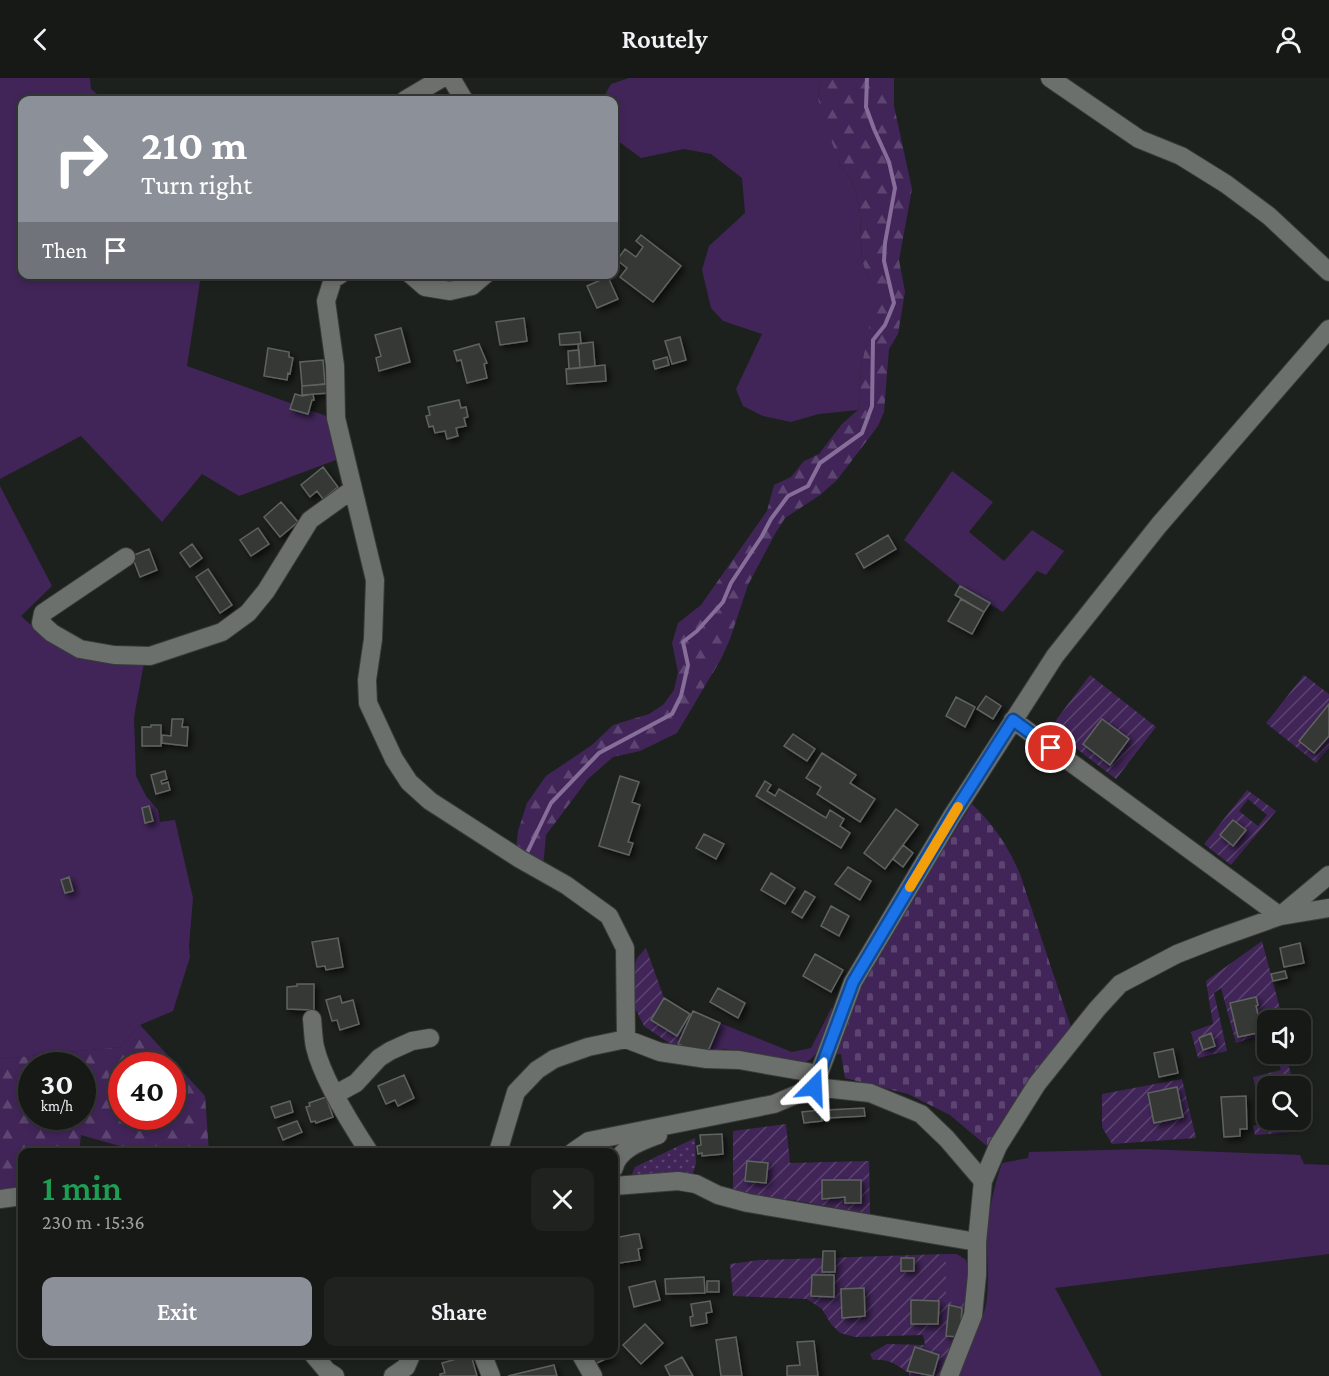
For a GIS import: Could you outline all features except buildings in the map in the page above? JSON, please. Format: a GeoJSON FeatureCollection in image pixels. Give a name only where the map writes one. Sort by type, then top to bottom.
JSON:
{"type":"FeatureCollection","features":[{"type":"Feature","properties":{"kind":"street"},"geometry":{"type":"LineString","coordinates":[[412,96],[442,78]]}},
{"type":"Feature","properties":{"kind":"street"},"geometry":{"type":"LineString","coordinates":[[451,78],[462,96]]}},
{"type":"Feature","properties":{"kind":"street"},"geometry":{"type":"LineString","coordinates":[[1050,78],[1139,139],[1181,156],[1226,184],[1269,216],[1329,272]]}},
{"type":"Feature","properties":{"kind":"street"},"geometry":{"type":"LineString","coordinates":[[333,279],[326,301],[335,366],[336,418],[375,580],[373,639],[367,680],[368,703],[379,731],[394,759],[409,782],[430,801],[520,859],[566,885],[609,915],[625,948],[626,1039]]}},
{"type":"Feature","properties":{"kind":"street"},"geometry":{"type":"LineString","coordinates":[[422,281],[450,291],[472,286],[480,279]]}},
{"type":"Feature","properties":{"kind":"street"},"geometry":{"type":"LineString","coordinates":[[579,1148],[589,1141],[774,1104],[816,1081],[853,982],[952,816],[1055,656],[1144,543],[1329,329]]}},
{"type":"Feature","properties":{"kind":"street"},"geometry":{"type":"LineString","coordinates":[[126,557],[43,613],[41,623],[52,633],[80,649],[114,655],[150,656],[222,632],[248,613],[266,591],[310,520],[353,489]]}},
{"type":"Feature","properties":{"kind":"street"},"geometry":{"type":"LineString","coordinates":[[1013,720],[1280,916]]}},
{"type":"Feature","properties":{"kind":"street"},"geometry":{"type":"LineString","coordinates":[[1280,916],[1329,875]]}},
{"type":"Feature","properties":{"kind":"street"},"geometry":{"type":"LineString","coordinates":[[949,1376],[973,1315],[983,1181],[998,1146],[1037,1084],[1096,1009],[1120,984],[1177,954],[1280,916],[1329,908]]}},
{"type":"Feature","properties":{"kind":"street"},"geometry":{"type":"LineString","coordinates":[[312,1019],[315,1047],[321,1063],[367,1148]]}},
{"type":"Feature","properties":{"kind":"street"},"geometry":{"type":"LineString","coordinates":[[336,1094],[356,1083],[379,1058],[390,1051],[412,1041],[430,1038]]}},
{"type":"Feature","properties":{"kind":"street"},"geometry":{"type":"LineString","coordinates":[[499,1148],[516,1092],[537,1070],[554,1059],[588,1047],[626,1039],[660,1052],[708,1059],[740,1060],[870,1093],[921,1114],[947,1139],[983,1181]]}},
{"type":"Feature","properties":{"kind":"street"},"geometry":{"type":"LineString","coordinates":[[618,1159],[633,1145],[699,1118]]}},
{"type":"Feature","properties":{"kind":"street"},"geometry":{"type":"LineString","coordinates":[[618,1186],[678,1181],[696,1184],[718,1195],[747,1203],[977,1242]]}},
{"type":"Feature","properties":{"kind":"street"},"geometry":{"type":"LineString","coordinates":[[0,1199],[18,1197]]}},
{"type":"Feature","properties":{"kind":"street"},"geometry":{"type":"LineString","coordinates":[[316,1358],[327,1371],[335,1376]]}},
{"type":"Feature","properties":{"kind":"street"},"geometry":{"type":"LineString","coordinates":[[393,1376],[406,1367],[410,1358]]}},
{"type":"Feature","properties":{"kind":"street"},"geometry":{"type":"LineString","coordinates":[[484,1358],[490,1376]]}},
{"type":"Feature","properties":{"kind":"street"},"geometry":{"type":"LineString","coordinates":[[583,1358],[593,1376]]}},
{"type":"Feature","properties":{"kind":"green space"},"geometry":{"type":"Polygon","coordinates":[[[0,78],[90,78],[91,89],[99,96],[18,96],[18,279],[200,279],[187,366],[329,417],[336,460],[239,496],[202,474],[162,522],[81,436],[0,479],[0,78]]]}},
{"type":"Feature","properties":{"kind":"green space"},"geometry":{"type":"Polygon","coordinates":[[[629,78],[821,78],[818,99],[840,165],[851,179],[857,195],[862,260],[867,276],[878,287],[861,369],[858,410],[819,414],[791,422],[763,416],[743,406],[736,389],[762,334],[723,321],[711,308],[702,270],[709,246],[745,213],[742,178],[711,154],[684,149],[641,158],[618,141],[618,96],[604,96],[611,84],[629,78]]]}},
{"type":"Feature","properties":{"kind":"green space"},"geometry":{"type":"Polygon","coordinates":[[[821,78],[894,78],[894,106],[912,189],[899,260],[905,292],[898,334],[889,349],[884,412],[878,426],[837,480],[820,495],[785,518],[748,585],[721,659],[677,733],[640,751],[613,757],[588,779],[546,835],[543,867],[516,848],[518,831],[527,803],[546,776],[592,745],[613,725],[649,714],[663,705],[674,690],[678,672],[672,643],[678,623],[701,605],[767,511],[774,485],[791,477],[804,461],[819,454],[842,424],[858,410],[861,369],[877,287],[867,276],[862,260],[857,195],[851,179],[840,165],[818,99],[821,78]]]}},
{"type":"Feature","properties":{"kind":"green space"},"geometry":{"type":"Polygon","coordinates":[[[952,471],[993,502],[969,532],[1004,561],[1032,530],[1064,551],[1046,575],[1037,571],[1003,612],[960,586],[904,540],[952,471]]]}},
{"type":"Feature","properties":{"kind":"green space"},"geometry":{"type":"Polygon","coordinates":[[[0,486],[52,586],[21,616],[52,644],[144,663],[134,717],[136,776],[146,796],[158,810],[160,822],[175,820],[193,898],[190,957],[173,1011],[140,1025],[120,1047],[70,1052],[18,1052],[18,1057],[0,1059],[0,486]]]}},
{"type":"Feature","properties":{"kind":"green space"},"geometry":{"type":"Polygon","coordinates":[[[1090,675],[1156,727],[1116,779],[1059,735],[1056,720],[1090,675]]]}},
{"type":"Feature","properties":{"kind":"green space"},"geometry":{"type":"Polygon","coordinates":[[[1304,675],[1329,694],[1329,748],[1316,763],[1266,723],[1304,675]]]}},
{"type":"Feature","properties":{"kind":"green space"},"geometry":{"type":"Polygon","coordinates":[[[1247,790],[1276,811],[1231,865],[1204,844],[1247,790]],[[1248,799],[1239,811],[1258,826],[1267,815],[1248,799]]]}},
{"type":"Feature","properties":{"kind":"green space"},"geometry":{"type":"Polygon","coordinates":[[[972,804],[1000,836],[1020,874],[1075,1039],[988,1147],[950,1115],[908,1094],[845,1078],[841,1054],[836,1054],[853,1001],[873,960],[972,804]]]}},
{"type":"Feature","properties":{"kind":"green space"},"geometry":{"type":"Polygon","coordinates":[[[1262,941],[1280,1010],[1257,1010],[1257,1036],[1236,1043],[1221,988],[1214,993],[1227,1051],[1198,1058],[1191,1032],[1213,1024],[1206,981],[1262,941]]]}},
{"type":"Feature","properties":{"kind":"green space"},"geometry":{"type":"Polygon","coordinates":[[[646,948],[664,998],[691,1014],[678,1044],[672,1045],[644,1026],[634,1006],[630,982],[637,958],[646,948]]]}},
{"type":"Feature","properties":{"kind":"green space"},"geometry":{"type":"Polygon","coordinates":[[[832,1007],[819,1048],[812,1058],[804,1063],[770,1061],[726,1049],[708,1052],[720,1023],[792,1052],[811,1048],[832,1007]]]}},
{"type":"Feature","properties":{"kind":"green space"},"geometry":{"type":"Polygon","coordinates":[[[140,1025],[165,1052],[108,1052],[108,1130],[186,1130],[186,1075],[205,1096],[209,1148],[126,1148],[81,1135],[79,1148],[18,1148],[18,1188],[0,1192],[0,1059],[18,1057],[18,1130],[96,1130],[96,1052],[70,1052],[120,1047],[140,1025]]]}},
{"type":"Feature","properties":{"kind":"green space"},"geometry":{"type":"Polygon","coordinates":[[[1279,1064],[1288,1064],[1291,1076],[1257,1076],[1281,1070],[1279,1064]]]}},
{"type":"Feature","properties":{"kind":"green space"},"geometry":{"type":"Polygon","coordinates":[[[1257,1076],[1257,1094],[1253,1077],[1257,1076]]]}},
{"type":"Feature","properties":{"kind":"green space"},"geometry":{"type":"Polygon","coordinates":[[[1182,1079],[1196,1138],[1112,1144],[1102,1127],[1102,1094],[1182,1079]]]}},
{"type":"Feature","properties":{"kind":"green space"},"geometry":{"type":"Polygon","coordinates":[[[786,1124],[790,1163],[869,1161],[870,1214],[793,1200],[733,1194],[733,1131],[786,1124]]]}},
{"type":"Feature","properties":{"kind":"green space"},"geometry":{"type":"Polygon","coordinates":[[[1257,1125],[1257,1130],[1305,1131],[1255,1135],[1253,1126],[1257,1125]]]}},
{"type":"Feature","properties":{"kind":"green space"},"geometry":{"type":"Polygon","coordinates":[[[695,1138],[696,1164],[691,1179],[635,1179],[632,1174],[635,1167],[695,1138]]]}},
{"type":"Feature","properties":{"kind":"green space"},"geometry":{"type":"Polygon","coordinates":[[[1144,1149],[1300,1155],[1304,1164],[1329,1165],[1329,1254],[1055,1288],[1102,1376],[955,1376],[975,1335],[987,1301],[989,1214],[1002,1163],[1028,1158],[1029,1152],[1144,1149]]]}},
{"type":"Feature","properties":{"kind":"green space"},"geometry":{"type":"Polygon","coordinates":[[[946,1254],[957,1254],[966,1260],[970,1276],[969,1302],[946,1302],[946,1254]]]}},
{"type":"Feature","properties":{"kind":"green space"},"geometry":{"type":"Polygon","coordinates":[[[946,1254],[946,1302],[969,1302],[941,1376],[909,1376],[909,1373],[892,1363],[873,1360],[870,1354],[887,1344],[925,1345],[923,1335],[855,1337],[840,1333],[822,1309],[807,1299],[733,1296],[730,1264],[760,1260],[946,1254]]]}},
{"type":"Feature","properties":{"kind":"waterway"},"geometry":{"type":"LineString","coordinates":[[526,855],[551,803],[599,753],[672,714],[681,696],[688,665],[683,642],[697,631],[723,602],[731,583],[788,496],[808,486],[820,463],[862,433],[872,406],[873,340],[885,325],[894,303],[884,261],[895,188],[889,162],[866,107],[867,78]]}},
{"type":"Feature","properties":{"kind":"slow traffic"},"geometry":{"type":"LineString","coordinates":[[910,887],[958,807]]}},
{"type":"Feature","properties":{"kind":"route"},"geometry":{"type":"LineString","coordinates":[[814,1087],[853,982],[952,816],[1013,720],[1051,748]]}}]}
